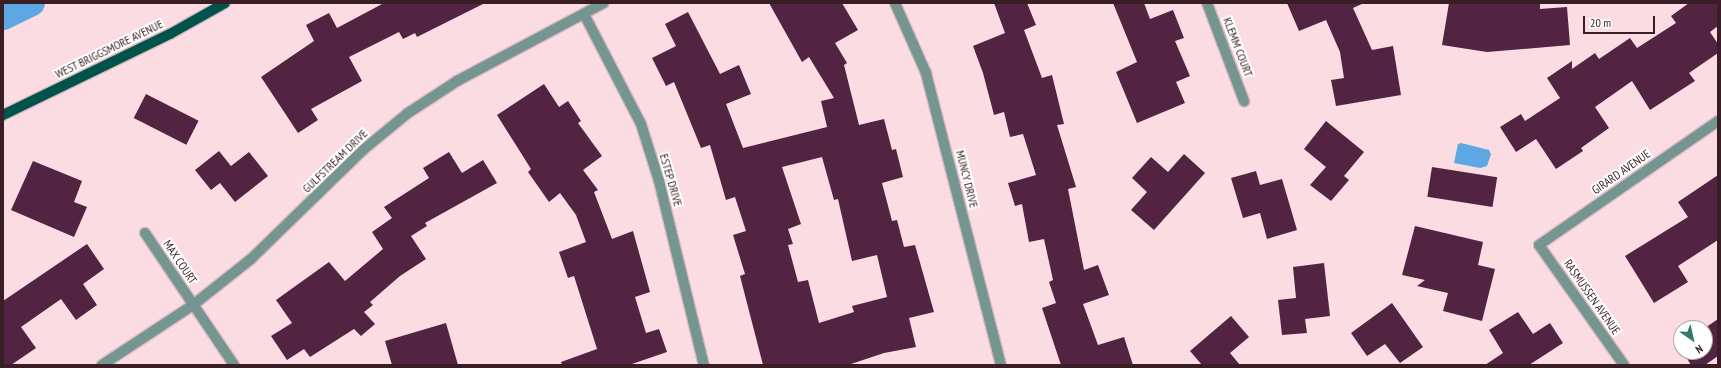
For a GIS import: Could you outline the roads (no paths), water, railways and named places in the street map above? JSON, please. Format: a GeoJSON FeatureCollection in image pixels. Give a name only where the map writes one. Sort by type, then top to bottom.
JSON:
{"type":"FeatureCollection","features":[{"type":"Feature","properties":{"kind":"main road","name":"WEST BRIGGSMORE AVENUE"},"geometry":{"type":"LineString","coordinates":[[3,115],[170,34],[225,3]]}},
{"type":"Feature","properties":{"kind":"street","name":"GULFSTREAM DRIVE"},"geometry":{"type":"LineString","coordinates":[[102,365],[193,305],[251,259],[363,150],[408,113],[456,81],[604,3]]}},
{"type":"Feature","properties":{"kind":"street","name":"MUNCY DRIVE"},"geometry":{"type":"LineString","coordinates":[[895,3],[926,73],[1001,365]]}},
{"type":"Feature","properties":{"kind":"street","name":"KLEMM COURT"},"geometry":{"type":"LineString","coordinates":[[1207,3],[1244,101]]}},
{"type":"Feature","properties":{"kind":"street","name":"ESTEP DRIVE"},"geometry":{"type":"LineString","coordinates":[[584,14],[641,124],[659,181],[704,365]]}},
{"type":"Feature","properties":{"kind":"street","name":"GIRARD AVENUE"},"geometry":{"type":"LineString","coordinates":[[1539,245],[1718,121]]}},
{"type":"Feature","properties":{"kind":"street","name":"MAX COURT"},"geometry":{"type":"LineString","coordinates":[[145,233],[234,365]]}},
{"type":"Feature","properties":{"kind":"street","name":"RASMUSSEN AVENUE"},"geometry":{"type":"LineString","coordinates":[[1539,245],[1624,365]]}},
{"type":"Feature","properties":{"kind":"water"},"geometry":{"type":"Polygon","coordinates":[[[1461,143],[1489,150],[1491,154],[1487,166],[1480,168],[1454,163],[1458,144],[1461,143]]]}},
{"type":"Feature","properties":{"kind":"waterway"},"geometry":{"type":"LineString","coordinates":[[3,17],[32,3]]}}]}
